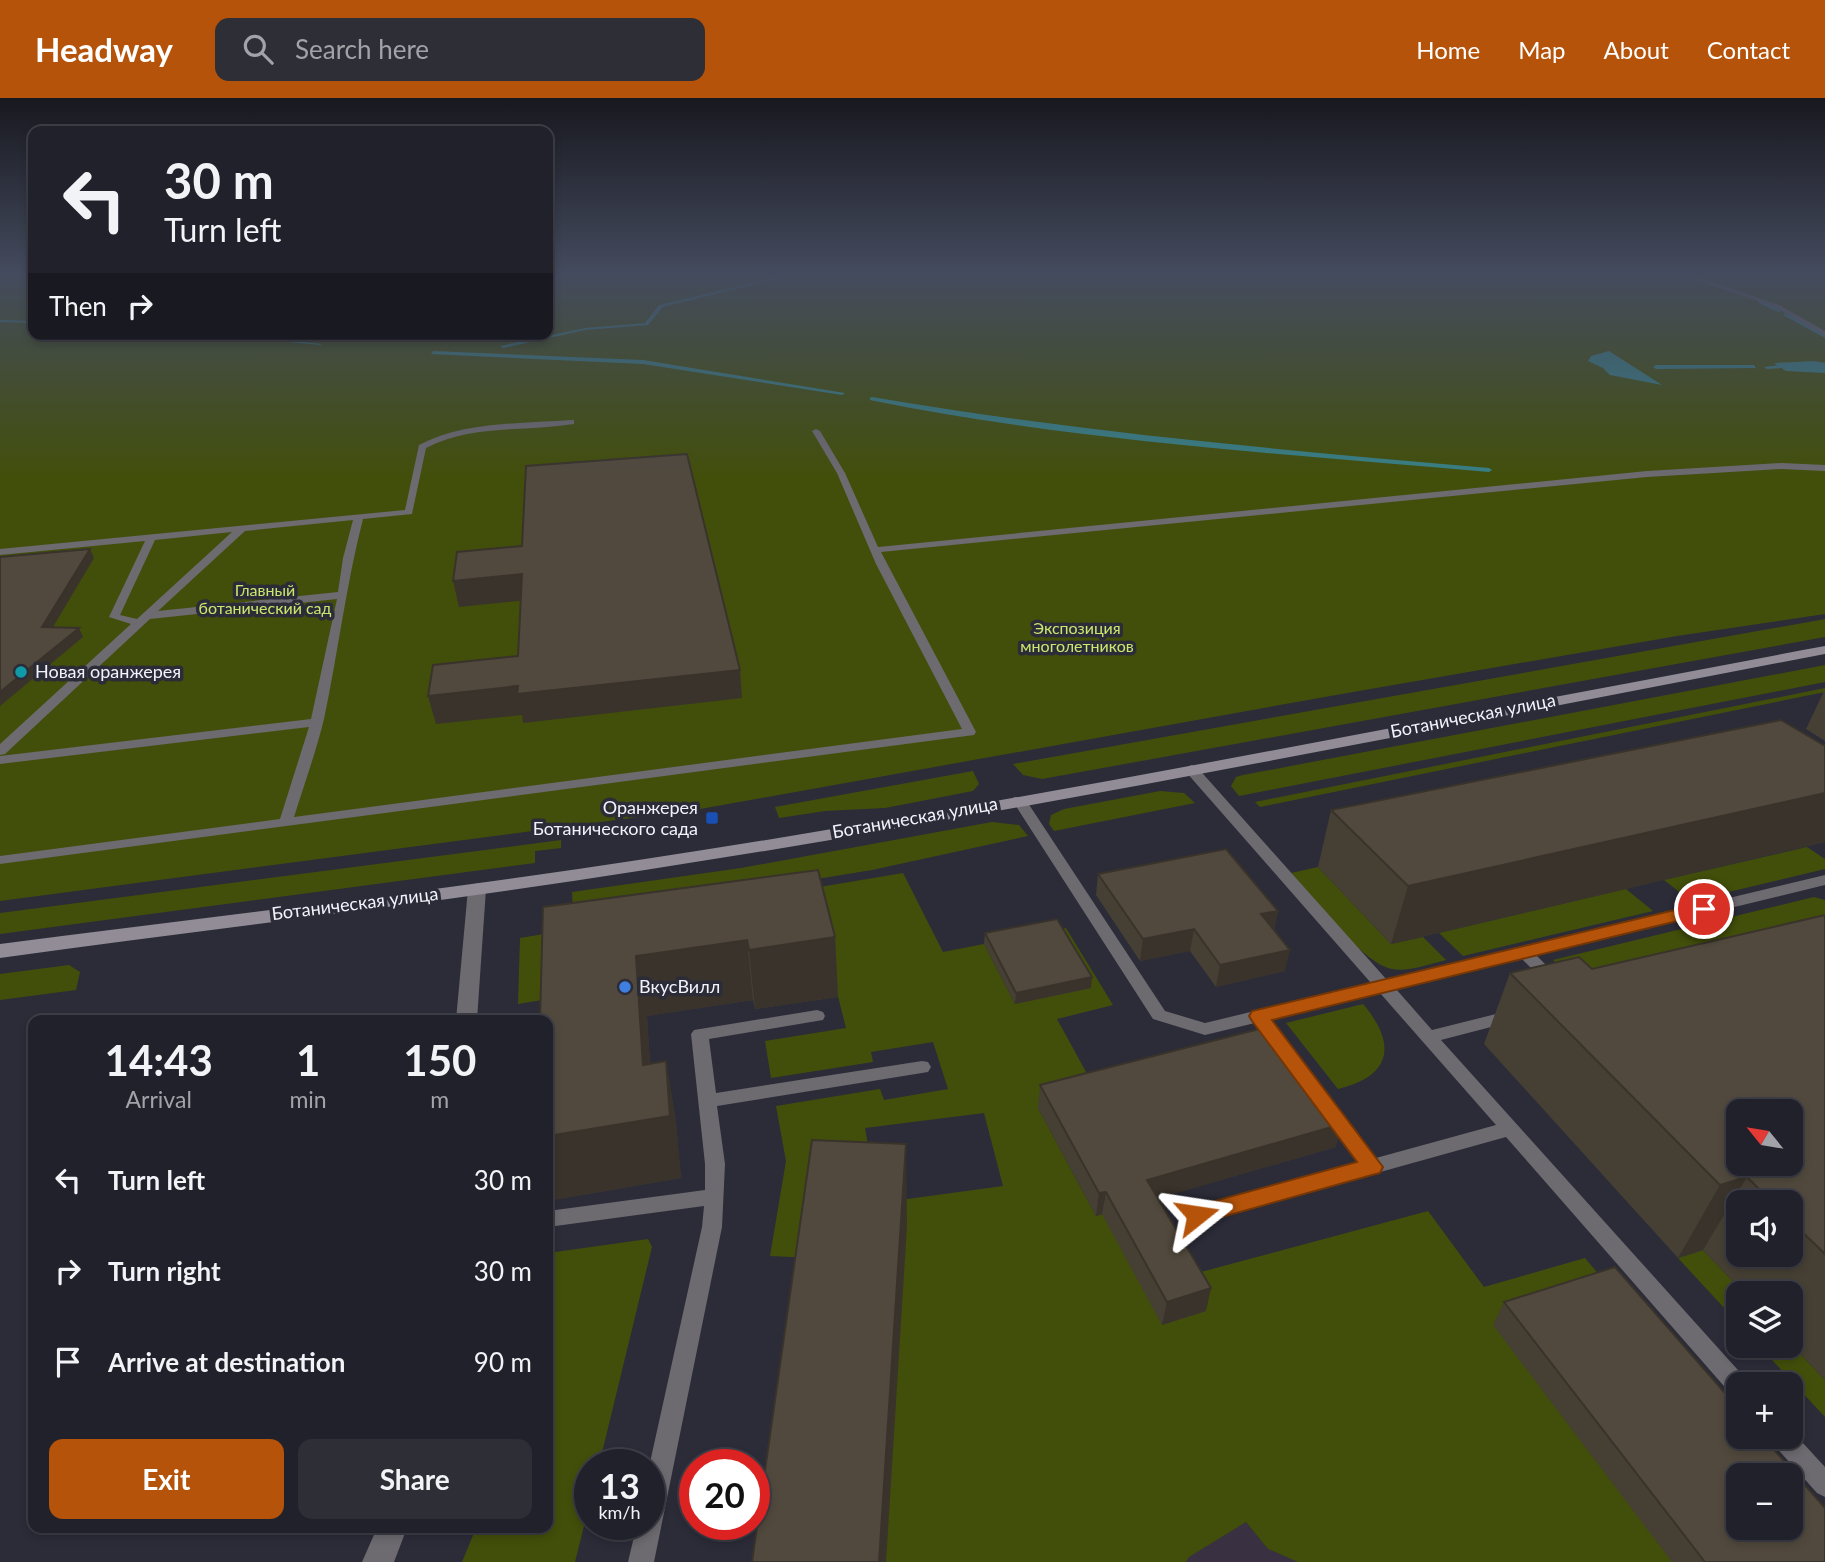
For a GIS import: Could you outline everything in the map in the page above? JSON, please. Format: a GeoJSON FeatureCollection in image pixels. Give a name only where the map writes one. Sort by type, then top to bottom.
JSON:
{"type":"FeatureCollection","features":[{"type":"Feature","properties":{"kind":"main road","name":"Ботаническая улица"},"geometry":{"type":"LineString","coordinates":[[0,951],[477,889],[734,850],[1191,769],[1825,650]]}},
{"type":"Feature","properties":{"kind":"street"},"geometry":{"type":"LineString","coordinates":[[466,1015],[477,889]]}},
{"type":"Feature","properties":{"kind":"street"},"geometry":{"type":"LineString","coordinates":[[379,1562],[390,1533]]}},
{"type":"Feature","properties":{"kind":"lane"},"geometry":{"type":"LineString","coordinates":[[0,552],[409,512],[422,447],[432,440],[462,432],[571,422]]}},
{"type":"Feature","properties":{"kind":"lane"},"geometry":{"type":"LineString","coordinates":[[0,860],[970,732],[876,550],[841,473],[817,431]]}},
{"type":"Feature","properties":{"kind":"lane"},"geometry":{"type":"LineString","coordinates":[[876,550],[1634,475],[1782,466],[1825,468]]}},
{"type":"Feature","properties":{"kind":"lane"},"geometry":{"type":"LineString","coordinates":[[286,822],[317,722],[348,558],[359,517]]}},
{"type":"Feature","properties":{"kind":"lane"},"geometry":{"type":"LineString","coordinates":[[0,751],[242,528]]}},
{"type":"Feature","properties":{"kind":"lane"},"geometry":{"type":"LineString","coordinates":[[151,537],[114,617],[141,620],[343,594]]}},
{"type":"Feature","properties":{"kind":"lane"},"geometry":{"type":"LineString","coordinates":[[0,760],[317,722]]}},
{"type":"Feature","properties":{"kind":"lane"},"geometry":{"type":"LineString","coordinates":[[1191,769],[1726,1373]]}},
{"type":"Feature","properties":{"kind":"lane"},"geometry":{"type":"LineString","coordinates":[[1019,800],[1158,1015],[1205,1029],[1825,880]]}},
{"type":"Feature","properties":{"kind":"lane"},"geometry":{"type":"LineString","coordinates":[[1524,952],[1564,990]]}},
{"type":"Feature","properties":{"kind":"lane"},"geometry":{"type":"LineString","coordinates":[[1428,1037],[1535,1010]]}},
{"type":"Feature","properties":{"kind":"lane"},"geometry":{"type":"LineString","coordinates":[[641,1562],[712,1227],[715,1164],[700,1034],[817,1016]]}},
{"type":"Feature","properties":{"kind":"lane"},"geometry":{"type":"LineString","coordinates":[[1259,1016],[1299,1070]]}},
{"type":"Feature","properties":{"kind":"lane"},"geometry":{"type":"LineString","coordinates":[[708,1101],[922,1067]]}},
{"type":"Feature","properties":{"kind":"lane"},"geometry":{"type":"LineString","coordinates":[[1324,1102],[1372,1167]]}},
{"type":"Feature","properties":{"kind":"lane"},"geometry":{"type":"LineString","coordinates":[[1197,1215],[1509,1129]]}},
{"type":"Feature","properties":{"kind":"lane"},"geometry":{"type":"LineString","coordinates":[[553,1218],[715,1196]]}},
{"type":"Feature","properties":{"kind":"lane"},"geometry":{"type":"LineString","coordinates":[[1793,1449],[1825,1485]]}},
{"type":"Feature","properties":{"kind":"shaded area"},"geometry":{"type":"Polygon","coordinates":[[[1609,351],[1662,385],[1610,375],[1603,368],[1588,361],[1591,356],[1609,351]]]}},
{"type":"Feature","properties":{"kind":"shaded area"},"geometry":{"type":"Polygon","coordinates":[[[1774,363],[1825,363],[1825,373],[1786,371],[1774,363]]]}},
{"type":"Feature","properties":{"kind":"shaded area"},"geometry":{"type":"Polygon","coordinates":[[[1246,1522],[1268,1549],[1298,1562],[1186,1562],[1188,1557],[1246,1522]]]}},
{"type":"Feature","properties":{"kind":"green space","name":"Главный ботанический сад"},"geometry":{"type":"Polygon","coordinates":[[[0,342],[1825,342],[1825,614],[1677,636],[1353,692],[700,809],[0,901],[0,342]]]}},
{"type":"Feature","properties":{"kind":"green space"},"geometry":{"type":"Polygon","coordinates":[[[1825,619],[1825,637],[1042,779],[1023,775],[1013,764],[1825,619]]]}},
{"type":"Feature","properties":{"kind":"green space"},"geometry":{"type":"Polygon","coordinates":[[[1825,665],[1825,682],[1239,796],[1231,786],[1236,777],[1243,775],[1825,665]]]}},
{"type":"Feature","properties":{"kind":"green space"},"geometry":{"type":"Polygon","coordinates":[[[1825,688],[1825,692],[1260,807],[1255,802],[1825,688]]]}},
{"type":"Feature","properties":{"kind":"green space"},"geometry":{"type":"Polygon","coordinates":[[[973,771],[979,784],[973,791],[885,808],[825,811],[779,818],[775,807],[973,771]]]}},
{"type":"Feature","properties":{"kind":"green space"},"geometry":{"type":"Polygon","coordinates":[[[1160,791],[1184,793],[1195,803],[1054,831],[1049,824],[1051,815],[1064,809],[1160,791]]]}},
{"type":"Feature","properties":{"kind":"green space"},"geometry":{"type":"Polygon","coordinates":[[[992,822],[1019,825],[1028,836],[872,870],[586,917],[573,913],[572,892],[741,868],[992,822]]]}},
{"type":"Feature","properties":{"kind":"green space"},"geometry":{"type":"Polygon","coordinates":[[[561,840],[561,848],[535,851],[535,863],[0,934],[0,913],[561,840]]]}},
{"type":"Feature","properties":{"kind":"green space"},"geometry":{"type":"Polygon","coordinates":[[[1807,847],[1825,859],[1825,869],[1691,901],[1664,880],[1807,847]]]}},
{"type":"Feature","properties":{"kind":"green space"},"geometry":{"type":"Polygon","coordinates":[[[1318,867],[1391,944],[1423,937],[1446,960],[1399,970],[1380,964],[1367,955],[1338,928],[1291,873],[1318,867]]]}},
{"type":"Feature","properties":{"kind":"green space"},"geometry":{"type":"Polygon","coordinates":[[[903,873],[943,952],[984,944],[1015,1004],[1056,930],[1066,928],[1113,1005],[1057,1019],[1097,1092],[1038,1108],[1096,1216],[1102,1214],[1186,1276],[1428,1211],[1484,1287],[1585,1258],[1726,1427],[1726,1449],[1744,1449],[1756,1463],[1726,1463],[1726,1540],[1802,1540],[1825,1562],[1298,1562],[1268,1549],[1246,1522],[1189,1557],[1186,1562],[886,1562],[813,1258],[770,1256],[786,1161],[776,1106],[880,1089],[884,1100],[948,1089],[933,1042],[871,1052],[873,1062],[771,1078],[765,1041],[846,1028],[821,929],[772,895],[903,873]],[[984,1113],[865,1128],[878,1203],[1003,1186],[984,1113]]]}},
{"type":"Feature","properties":{"kind":"green space"},"geometry":{"type":"Polygon","coordinates":[[[1626,889],[1653,911],[1463,956],[1439,933],[1626,889]]]}},
{"type":"Feature","properties":{"kind":"green space"},"geometry":{"type":"Polygon","coordinates":[[[1814,897],[1825,900],[1825,928],[1577,984],[1553,960],[1814,897]]]}},
{"type":"Feature","properties":{"kind":"green space"},"geometry":{"type":"Polygon","coordinates":[[[544,934],[542,1000],[518,1004],[520,938],[544,934]]]}},
{"type":"Feature","properties":{"kind":"green space"},"geometry":{"type":"Polygon","coordinates":[[[69,965],[80,972],[76,990],[0,1000],[0,974],[69,965]]]}},
{"type":"Feature","properties":{"kind":"green space"},"geometry":{"type":"Polygon","coordinates":[[[1363,1004],[1381,1032],[1384,1057],[1379,1067],[1369,1076],[1338,1089],[1286,1023],[1363,1004]]]}},
{"type":"Feature","properties":{"kind":"green space"},"geometry":{"type":"Polygon","coordinates":[[[648,1239],[652,1247],[603,1449],[574,1449],[574,1540],[580,1540],[575,1562],[462,1562],[474,1533],[553,1533],[553,1252],[648,1239]]]}},
{"type":"Feature","properties":{"kind":"green space"},"geometry":{"type":"Polygon","coordinates":[[[1703,1250],[1733,1281],[1726,1281],[1726,1310],[1678,1258],[1703,1250]]]}},
{"type":"Feature","properties":{"kind":"green space"},"geometry":{"type":"Polygon","coordinates":[[[1803,1357],[1825,1380],[1825,1417],[1803,1393],[1803,1372],[1783,1372],[1770,1358],[1803,1357]]]}},
{"type":"Feature","properties":{"kind":"building"},"geometry":{"type":"Polygon","coordinates":[[[687,454],[740,670],[517,694],[518,686],[428,696],[433,665],[518,656],[522,574],[453,581],[457,552],[522,546],[526,466],[687,454]]]}},
{"type":"Feature","properties":{"kind":"building"},"geometry":{"type":"Polygon","coordinates":[[[90,549],[42,627],[79,628],[0,692],[0,557],[90,549]]]}},
{"type":"Feature","properties":{"kind":"building"},"geometry":{"type":"Polygon","coordinates":[[[1781,720],[1825,746],[1825,793],[1408,886],[1331,810],[1781,720]]]}},
{"type":"Feature","properties":{"kind":"building"},"geometry":{"type":"Polygon","coordinates":[[[1226,849],[1278,911],[1261,914],[1290,950],[1220,965],[1194,929],[1143,939],[1098,874],[1226,849]]]}},
{"type":"Feature","properties":{"kind":"building"},"geometry":{"type":"Polygon","coordinates":[[[818,870],[835,937],[749,950],[747,940],[636,956],[643,1065],[666,1061],[670,1116],[553,1135],[553,1015],[540,1015],[543,907],[818,870]]]}},
{"type":"Feature","properties":{"kind":"building"},"geometry":{"type":"Polygon","coordinates":[[[1825,915],[1825,1254],[1803,1233],[1803,1190],[1760,1190],[1747,1177],[1720,1185],[1510,973],[1579,957],[1592,969],[1825,915]]]}},
{"type":"Feature","properties":{"kind":"building"},"geometry":{"type":"Polygon","coordinates":[[[1057,919],[1092,977],[1016,993],[985,933],[1057,919]]]}},
{"type":"Feature","properties":{"kind":"building"},"geometry":{"type":"Polygon","coordinates":[[[1267,1027],[1342,1124],[1147,1180],[1211,1288],[1167,1302],[1106,1192],[1099,1193],[1040,1085],[1267,1027]]]}},
{"type":"Feature","properties":{"kind":"building"},"geometry":{"type":"Polygon","coordinates":[[[812,1140],[906,1144],[879,1562],[752,1562],[755,1540],[770,1540],[768,1449],[812,1140]]]}},
{"type":"Feature","properties":{"kind":"building"},"geometry":{"type":"Polygon","coordinates":[[[1615,1267],[1726,1394],[1726,1449],[1773,1449],[1786,1463],[1726,1463],[1726,1540],[1803,1540],[1803,1483],[1825,1508],[1825,1562],[1705,1562],[1504,1302],[1615,1267]]]}},
{"type":"Feature","properties":{"kind":"waterway"},"geometry":{"type":"LineString","coordinates":[[301,342],[320,344]]}},
{"type":"Feature","properties":{"kind":"waterway"},"geometry":{"type":"LineString","coordinates":[[503,346],[521,342]]}},
{"type":"Feature","properties":{"kind":"waterway"},"geometry":{"type":"LineString","coordinates":[[433,353],[643,362],[842,393]]}},
{"type":"Feature","properties":{"kind":"waterway"},"geometry":{"type":"LineString","coordinates":[[1656,367],[1754,367]]}},
{"type":"Feature","properties":{"kind":"waterway"},"geometry":{"type":"LineString","coordinates":[[1767,367],[1780,367]]}},
{"type":"Feature","properties":{"kind":"waterway"},"geometry":{"type":"LineString","coordinates":[[872,399],[1026,424],[1103,433],[1257,450],[1489,470]]}},
{"type":"Feature","properties":{"kind":"place","name":"Новая оранжерея"},"geometry":{"type":"Point","coordinates":[21,672]}},
{"type":"Feature","properties":{"kind":"place","name":"Оранжерея Ботанического сада"},"geometry":{"type":"Point","coordinates":[712,818]}},
{"type":"Feature","properties":{"kind":"place","name":"ВкусВилл"},"geometry":{"type":"Point","coordinates":[625,987]}},
{"type":"Feature","properties":{"kind":"route"},"geometry":{"type":"LineString","coordinates":[[1197,1215],[1372,1167],[1259,1016],[1704,909]]}},
{"type":"Feature","properties":{"kind":"park label","name":"Экспозиция многолетников"},"geometry":{"type":"Point","coordinates":[1077,637]}}]}
